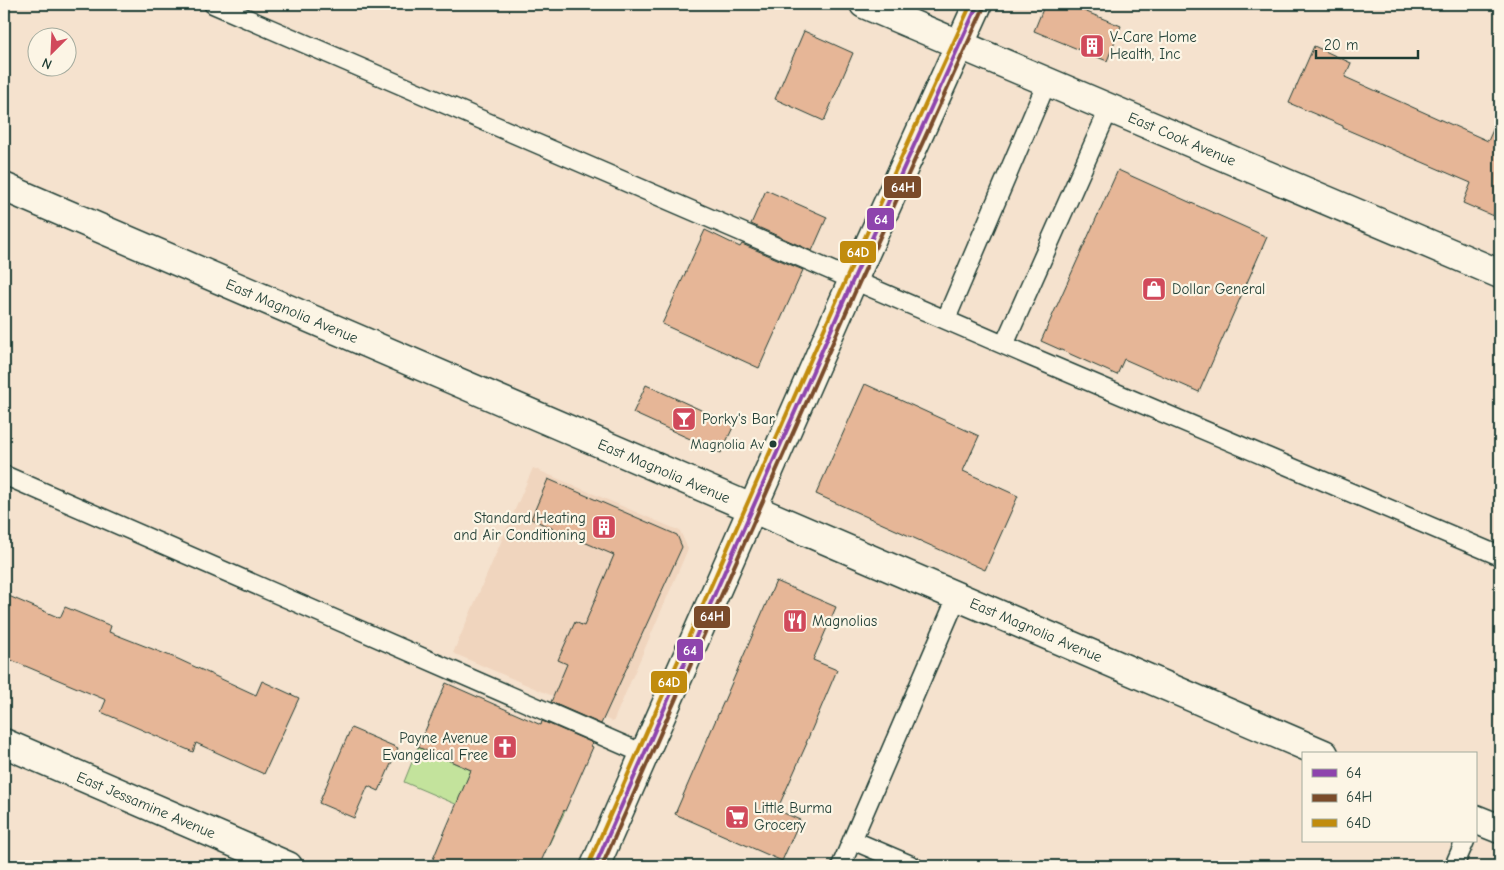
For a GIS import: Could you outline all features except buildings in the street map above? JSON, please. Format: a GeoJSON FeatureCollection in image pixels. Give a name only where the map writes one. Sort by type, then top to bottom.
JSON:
{"type":"FeatureCollection","features":[{"type":"Feature","properties":{"kind":"street","name":"East Cook Avenue"},"geometry":{"type":"LineString","coordinates":[[864,4],[1500,274]]}},
{"type":"Feature","properties":{"kind":"street"},"geometry":{"type":"LineString","coordinates":[[595,866],[853,280],[978,4]]}},
{"type":"Feature","properties":{"kind":"street","name":"East Magnolia Avenue"},"geometry":{"type":"LineString","coordinates":[[4,187],[1319,752]]}},
{"type":"Feature","properties":{"kind":"street","name":"East Jessamine Avenue"},"geometry":{"type":"LineString","coordinates":[[4,743],[288,866]]}},
{"type":"Feature","properties":{"kind":"street"},"geometry":{"type":"LineString","coordinates":[[1476,819],[1500,829]]}},
{"type":"Feature","properties":{"kind":"lane"},"geometry":{"type":"LineString","coordinates":[[213,4],[1004,345],[1500,556]]}},
{"type":"Feature","properties":{"kind":"lane"},"geometry":{"type":"LineString","coordinates":[[946,319],[1047,82]]}},
{"type":"Feature","properties":{"kind":"lane"},"geometry":{"type":"LineString","coordinates":[[1004,345],[1109,108]]}},
{"type":"Feature","properties":{"kind":"lane"},"geometry":{"type":"LineString","coordinates":[[4,475],[644,754]]}},
{"type":"Feature","properties":{"kind":"lane"},"geometry":{"type":"LineString","coordinates":[[841,866],[957,597]]}},
{"type":"Feature","properties":{"kind":"lane"},"geometry":{"type":"LineString","coordinates":[[852,840],[913,866]]}},
{"type":"Feature","properties":{"kind":"lane"},"geometry":{"type":"LineString","coordinates":[[1454,866],[1465,842]]}},
{"type":"Feature","properties":{"kind":"shaded area"},"geometry":{"type":"Polygon","coordinates":[[[533,468],[680,531],[688,549],[613,722],[453,653],[533,468]]]}},
{"type":"Feature","properties":{"kind":"green space"},"geometry":{"type":"Polygon","coordinates":[[[418,747],[565,811],[549,844],[404,782],[418,747]]]}},
{"type":"Feature","properties":{"kind":"transit line","name":"64D"},"geometry":{"type":"LineString","coordinates":[[589,863],[847,277],[971,4]]}},
{"type":"Feature","properties":{"kind":"transit line","name":"64"},"geometry":{"type":"LineString","coordinates":[[595,866],[853,280],[978,4]]}},
{"type":"Feature","properties":{"kind":"transit line","name":"64H"},"geometry":{"type":"LineString","coordinates":[[602,866],[859,283],[984,7]]}},
{"type":"Feature","properties":{"kind":"place","name":"V-Care Home Health, Inc"},"geometry":{"type":"Point","coordinates":[1092,46]}},
{"type":"Feature","properties":{"kind":"place","name":"Dollar General"},"geometry":{"type":"Point","coordinates":[1154,289]}},
{"type":"Feature","properties":{"kind":"place","name":"Porky's Bar"},"geometry":{"type":"Point","coordinates":[684,419]}},
{"type":"Feature","properties":{"kind":"place","name":"Magnolia Av"},"geometry":{"type":"Point","coordinates":[773,444]}},
{"type":"Feature","properties":{"kind":"place","name":"Standard Heating and Air Conditioning"},"geometry":{"type":"Point","coordinates":[604,527]}},
{"type":"Feature","properties":{"kind":"place","name":"Magnolias"},"geometry":{"type":"Point","coordinates":[795,621]}},
{"type":"Feature","properties":{"kind":"place","name":"Payne Avenue Evangelical Free"},"geometry":{"type":"Point","coordinates":[505,747]}},
{"type":"Feature","properties":{"kind":"place","name":"Little Burma Grocery"},"geometry":{"type":"Point","coordinates":[737,817]}}]}
